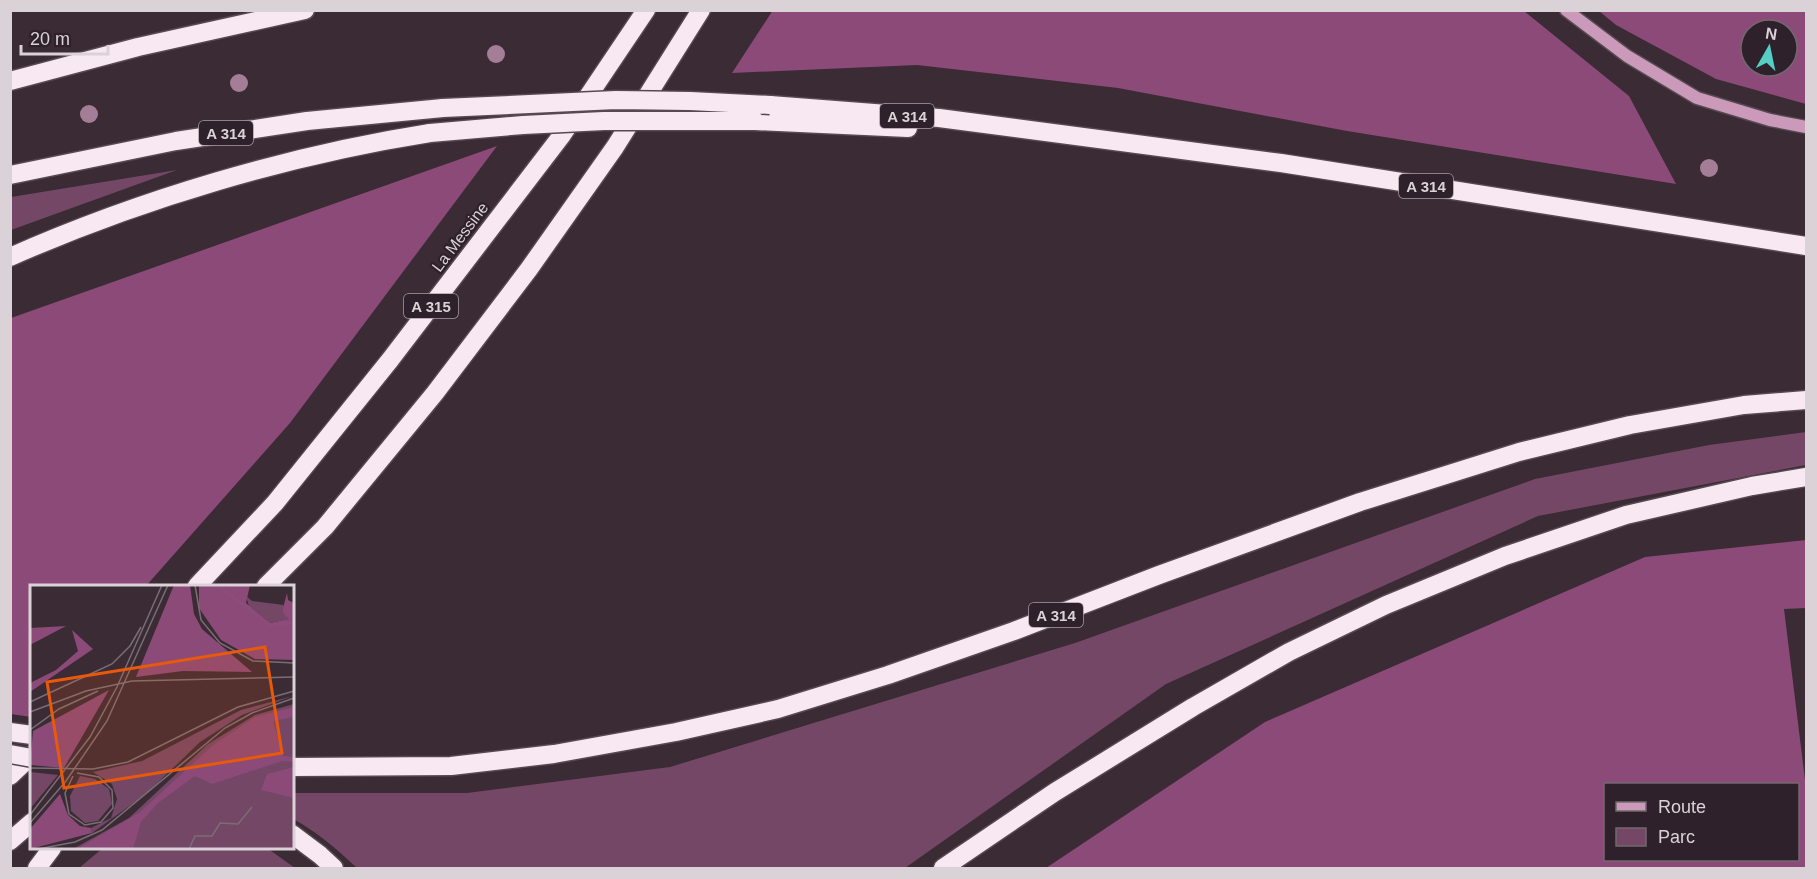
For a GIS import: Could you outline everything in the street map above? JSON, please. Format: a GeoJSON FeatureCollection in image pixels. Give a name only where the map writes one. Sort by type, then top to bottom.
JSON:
{"type":"FeatureCollection","features":[{"type":"Feature","properties":{"kind":"highway"},"geometry":{"type":"LineString","coordinates":[[10,81],[138,47],[304,10]]}},
{"type":"Feature","properties":{"kind":"highway","name":"La Messine"},"geometry":{"type":"LineString","coordinates":[[198,585],[275,503],[390,360],[562,135],[646,10]]}},
{"type":"Feature","properties":{"kind":"highway"},"geometry":{"type":"LineString","coordinates":[[275,585],[435,393],[529,269],[615,147],[701,10]]}},
{"type":"Feature","properties":{"kind":"highway","name":"A 314"},"geometry":{"type":"LineString","coordinates":[[10,175],[176,141],[295,123],[443,108],[616,100],[690,101],[939,118],[1281,163],[1806,246]]}},
{"type":"Feature","properties":{"kind":"highway"},"geometry":{"type":"LineString","coordinates":[[10,257],[63,234],[186,191],[373,142],[430,133],[523,125],[604,122],[755,121],[1044,133]]}},
{"type":"Feature","properties":{"kind":"highway","name":"A 314"},"geometry":{"type":"LineString","coordinates":[[294,767],[451,766],[554,754],[676,732],[778,709],[1014,632],[1159,575],[1360,502],[1519,452],[1641,423],[1744,405],[1806,400]]}},
{"type":"Feature","properties":{"kind":"highway"},"geometry":{"type":"LineString","coordinates":[[943,868],[1055,792],[1193,707],[1289,652],[1386,605],[1505,556],[1626,515],[1752,486],[1806,477]]}},
{"type":"Feature","properties":{"kind":"highway"},"geometry":{"type":"LineString","coordinates":[[267,585],[325,527]]}},
{"type":"Feature","properties":{"kind":"highway"},"geometry":{"type":"LineString","coordinates":[[10,732],[30,735]]}},
{"type":"Feature","properties":{"kind":"highway"},"geometry":{"type":"LineString","coordinates":[[10,754],[30,757]]}},
{"type":"Feature","properties":{"kind":"highway"},"geometry":{"type":"LineString","coordinates":[[10,776],[30,759]]}},
{"type":"Feature","properties":{"kind":"highway"},"geometry":{"type":"LineString","coordinates":[[10,841],[30,824]]}},
{"type":"Feature","properties":{"kind":"highway"},"geometry":{"type":"LineString","coordinates":[[294,836],[334,868]]}},
{"type":"Feature","properties":{"kind":"highway"},"geometry":{"type":"LineString","coordinates":[[37,868],[51,849]]}},
{"type":"Feature","properties":{"kind":"street"},"geometry":{"type":"LineString","coordinates":[[1566,10],[1627,56],[1696,98],[1770,120],[1806,127]]}},
{"type":"Feature","properties":{"kind":"green space"},"geometry":{"type":"Polygon","coordinates":[[[177,170],[11,230],[11,197],[177,170]]]}},
{"type":"Feature","properties":{"kind":"green space"},"geometry":{"type":"Polygon","coordinates":[[[1806,432],[1806,465],[1538,516],[1166,684],[905,868],[357,868],[326,841],[294,820],[294,793],[467,793],[670,767],[1075,643],[1535,479],[1709,445],[1806,432]]]}},
{"type":"Feature","properties":{"kind":"green space"},"geometry":{"type":"Polygon","coordinates":[[[102,849],[268,849],[295,868],[79,868],[102,849]]]}},
{"type":"Feature","properties":{"kind":"shaded area"},"geometry":{"type":"Polygon","coordinates":[[[773,10],[1524,11],[1629,96],[1676,184],[1347,131],[1118,88],[917,65],[732,73],[773,10]]]}},
{"type":"Feature","properties":{"kind":"shaded area"},"geometry":{"type":"Polygon","coordinates":[[[1599,11],[1806,11],[1806,104],[1716,79],[1616,25],[1599,11]]]}},
{"type":"Feature","properties":{"kind":"shaded area"},"geometry":{"type":"Polygon","coordinates":[[[497,146],[290,423],[147,585],[30,585],[30,717],[11,714],[11,318],[497,146]]]}},
{"type":"Feature","properties":{"kind":"shaded area"},"geometry":{"type":"Polygon","coordinates":[[[1806,540],[1806,608],[1784,609],[1806,788],[1806,868],[1046,868],[1265,722],[1645,557],[1806,540]]]}}]}
